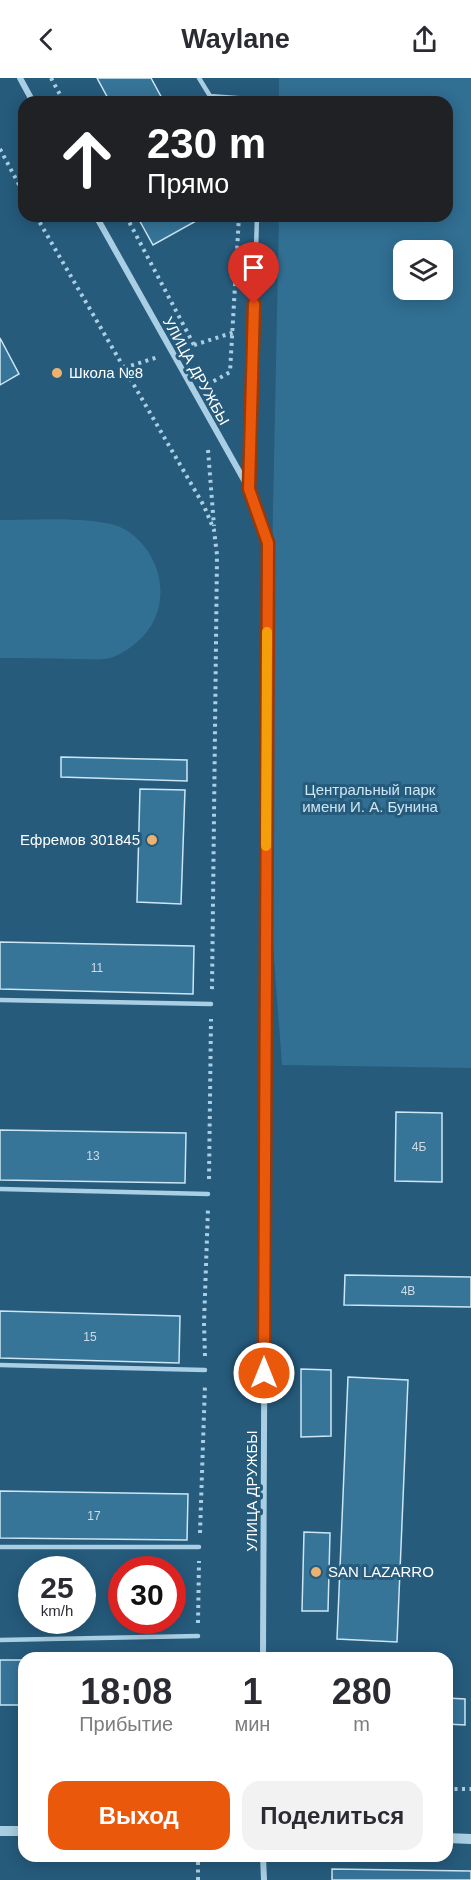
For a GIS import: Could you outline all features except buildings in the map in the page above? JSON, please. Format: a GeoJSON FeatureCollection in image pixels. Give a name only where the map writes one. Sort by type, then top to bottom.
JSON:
{"type":"FeatureCollection","features":[{"type":"Feature","properties":{"kind":"street"},"geometry":{"type":"LineString","coordinates":[[20,78],[30,96]]}},
{"type":"Feature","properties":{"kind":"street","name":"УЛИЦА ДРУЖБЫ"},"geometry":{"type":"LineString","coordinates":[[99,222],[249,489],[268,543],[263,1652]]}},
{"type":"Feature","properties":{"kind":"street"},"geometry":{"type":"LineString","coordinates":[[0,1830],[18,1831]]}},
{"type":"Feature","properties":{"kind":"street"},"geometry":{"type":"LineString","coordinates":[[453,1838],[471,1839]]}},
{"type":"Feature","properties":{"kind":"street"},"geometry":{"type":"LineString","coordinates":[[263,1862],[264,1880]]}},
{"type":"Feature","properties":{"kind":"lane"},"geometry":{"type":"LineString","coordinates":[[199,78],[210,96]]}},
{"type":"Feature","properties":{"kind":"lane"},"geometry":{"type":"LineString","coordinates":[[249,489],[257,222]]}},
{"type":"Feature","properties":{"kind":"lane"},"geometry":{"type":"LineString","coordinates":[[0,1000],[211,1004]]}},
{"type":"Feature","properties":{"kind":"lane"},"geometry":{"type":"LineString","coordinates":[[0,1189],[208,1194]]}},
{"type":"Feature","properties":{"kind":"lane"},"geometry":{"type":"LineString","coordinates":[[0,1365],[205,1370]]}},
{"type":"Feature","properties":{"kind":"lane"},"geometry":{"type":"LineString","coordinates":[[0,1547],[199,1547]]}},
{"type":"Feature","properties":{"kind":"lane"},"geometry":{"type":"LineString","coordinates":[[0,1640],[198,1636]]}},
{"type":"Feature","properties":{"kind":"path"},"geometry":{"type":"LineString","coordinates":[[51,78],[61,96]]}},
{"type":"Feature","properties":{"kind":"path"},"geometry":{"type":"LineString","coordinates":[[0,149],[18,183]]}},
{"type":"Feature","properties":{"kind":"path"},"geometry":{"type":"LineString","coordinates":[[39,222],[204,506],[214,530],[217,555],[214,734]]}},
{"type":"Feature","properties":{"kind":"path"},"geometry":{"type":"LineString","coordinates":[[129,222],[194,345]]}},
{"type":"Feature","properties":{"kind":"path"},"geometry":{"type":"LineString","coordinates":[[234,333],[239,222]]}},
{"type":"Feature","properties":{"kind":"path"},"geometry":{"type":"LineString","coordinates":[[453,1789],[471,1789]]}},
{"type":"Feature","properties":{"kind":"path"},"geometry":{"type":"LineString","coordinates":[[198,1862],[198,1880]]}},
{"type":"Feature","properties":{"kind":"green space","name":"Центральный парк имени И. А. Бунина"},"geometry":{"type":"Polygon","coordinates":[[[279,78],[471,78],[471,1068],[282,1065],[266,851],[279,222],[453,222],[453,96],[279,96],[279,78]]]}},
{"type":"Feature","properties":{"kind":"green space"},"geometry":{"type":"Polygon","coordinates":[[[0,520],[84,520],[115,525],[126,530],[149,554],[160,584],[160,600],[149,629],[126,650],[105,659],[0,658],[0,520]]]}},
{"type":"Feature","properties":{"kind":"slow traffic"},"geometry":{"type":"LineString","coordinates":[[266,846],[267,632]]}},
{"type":"Feature","properties":{"kind":"place","name":"Школа №8"},"geometry":{"type":"Point","coordinates":[57,373]}},
{"type":"Feature","properties":{"kind":"place","name":"Ефремов 301845"},"geometry":{"type":"Point","coordinates":[152,840]}},
{"type":"Feature","properties":{"kind":"place","name":"SAN LAZARRO"},"geometry":{"type":"Point","coordinates":[316,1572]}},
{"type":"Feature","properties":{"kind":"route"},"geometry":{"type":"LineString","coordinates":[[254,304],[249,489],[268,543],[264,1373]]}}]}
